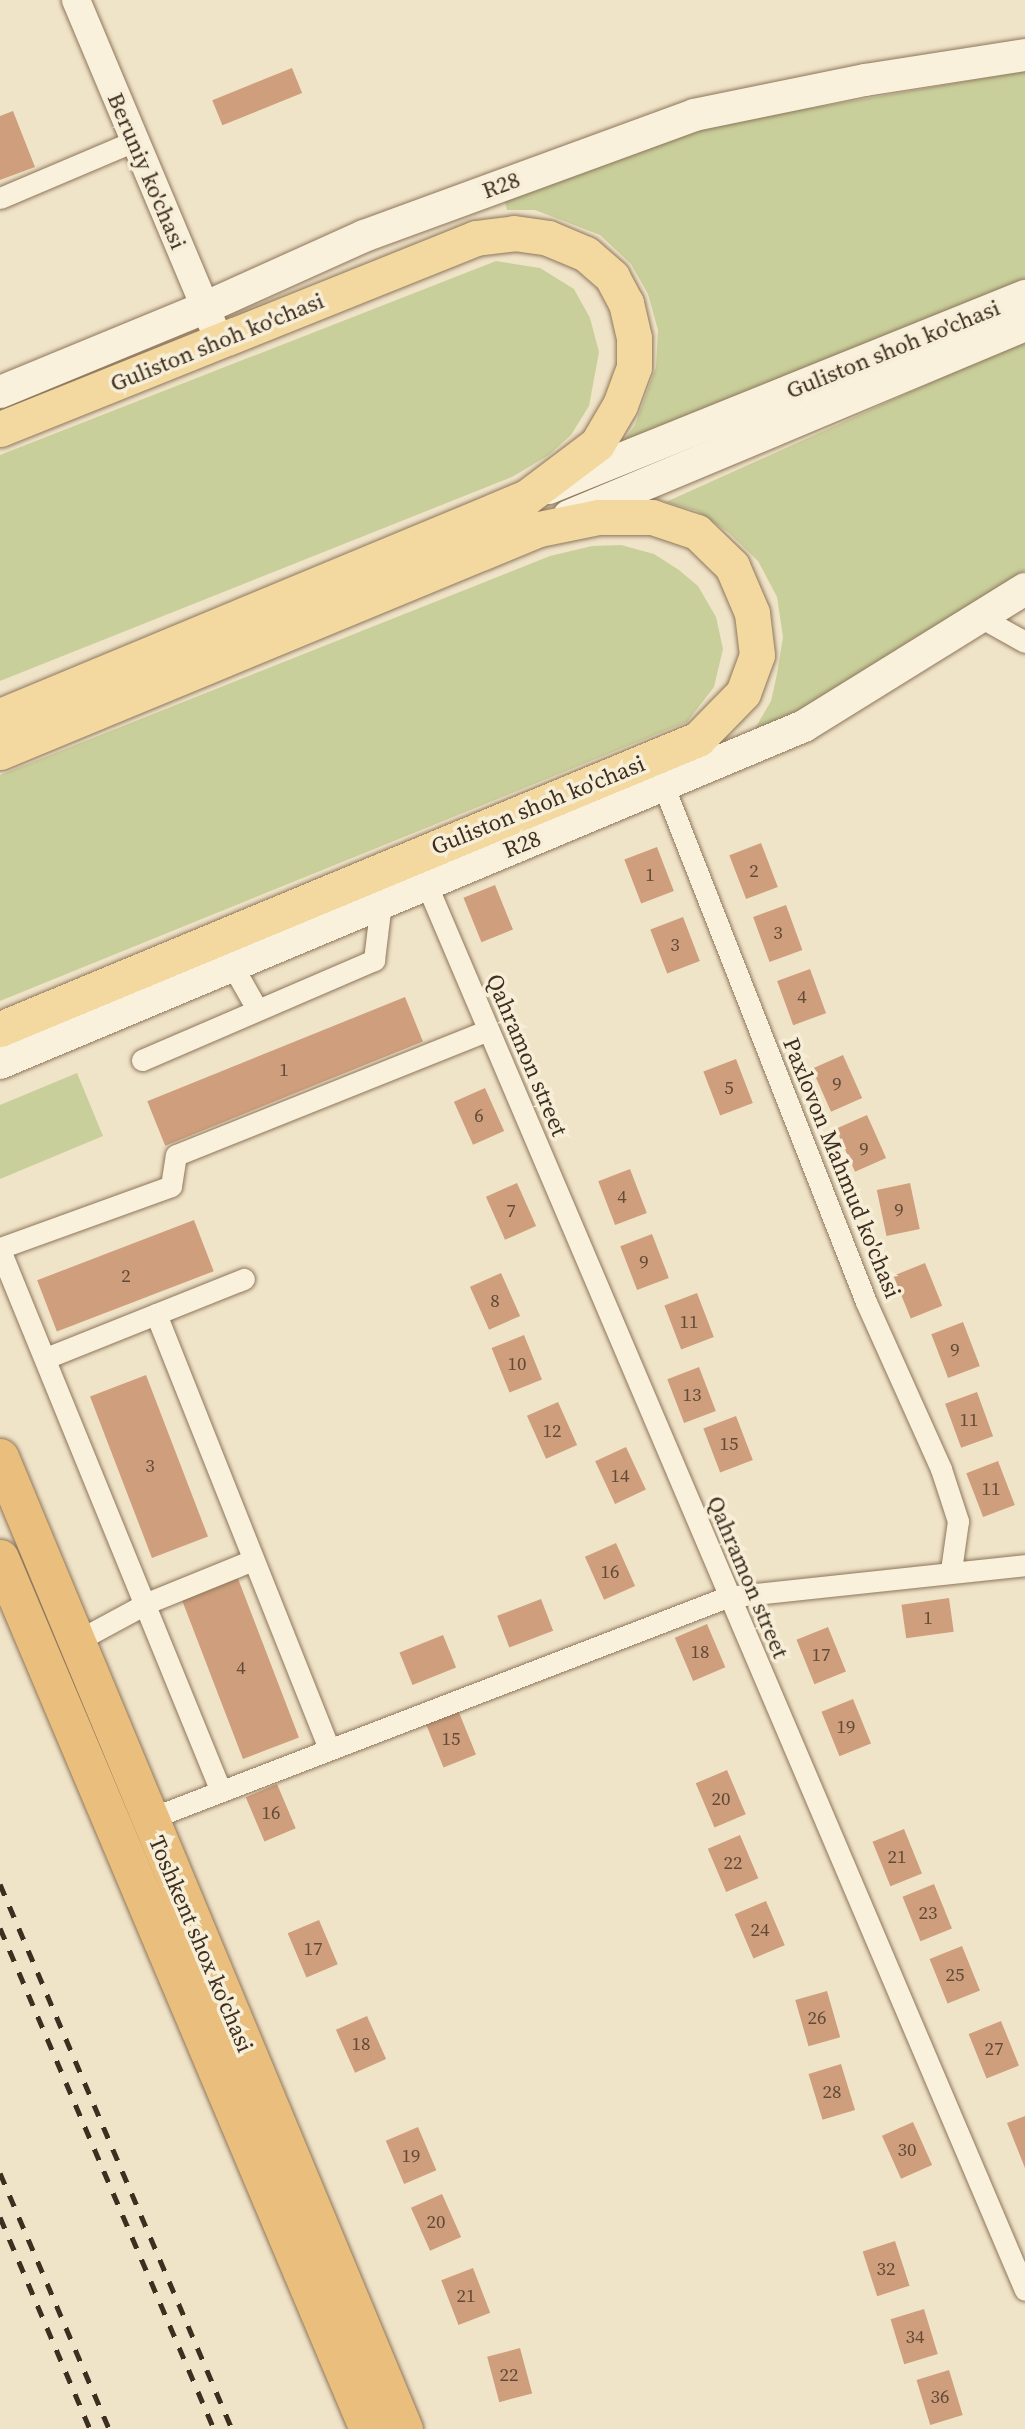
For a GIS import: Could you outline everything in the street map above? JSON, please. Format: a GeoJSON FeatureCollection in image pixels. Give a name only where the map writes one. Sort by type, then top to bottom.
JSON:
{"type":"FeatureCollection","features":[{"type":"Feature","properties":{"kind":"highway","name":"Toshkent shox ko'chasi"},"geometry":{"type":"LineString","coordinates":[[0,1457],[97,1699],[404,2429]]}},
{"type":"Feature","properties":{"kind":"highway","name":"Toshkent shox ko'chasi"},"geometry":{"type":"LineString","coordinates":[[0,1559],[368,2429]]}},
{"type":"Feature","properties":{"kind":"highway"},"geometry":{"type":"LineString","coordinates":[[63,1711],[84,1717],[97,1699]]}},
{"type":"Feature","properties":{"kind":"main road","name":"R28"},"geometry":{"type":"LineString","coordinates":[[0,392],[204,309],[364,236],[694,115],[865,80],[1025,55]]}},
{"type":"Feature","properties":{"kind":"main road","name":"Guliston shoh ko'chasi"},"geometry":{"type":"LineString","coordinates":[[0,429],[476,238],[514,233],[548,238],[586,254],[612,277],[626,303],[634,338],[634,367],[620,405],[597,444],[533,513]]}},
{"type":"Feature","properties":{"kind":"main road","name":"Guliston shoh ko'chasi"},"geometry":{"type":"LineString","coordinates":[[0,752],[1025,296]]}},
{"type":"Feature","properties":{"kind":"main road","name":"Guliston shoh ko'chasi"},"geometry":{"type":"LineString","coordinates":[[0,716],[1025,325]]}},
{"type":"Feature","properties":{"kind":"main road","name":"Guliston shoh ko'chasi"},"geometry":{"type":"LineString","coordinates":[[0,1029],[698,739],[724,716],[743,693],[757,655],[752,613],[732,566],[697,532],[652,517],[533,513]]}},
{"type":"Feature","properties":{"kind":"main road","name":"R28"},"geometry":{"type":"LineString","coordinates":[[0,1063],[426,883],[664,787],[804,726],[1025,589]]}},
{"type":"Feature","properties":{"kind":"street","name":"Beruniy ko'chasi"},"geometry":{"type":"LineString","coordinates":[[76,0],[219,341]]}},
{"type":"Feature","properties":{"kind":"street"},"geometry":{"type":"LineString","coordinates":[[0,198],[134,141]]}},
{"type":"Feature","properties":{"kind":"street"},"geometry":{"type":"LineString","coordinates":[[982,618],[1025,642]]}},
{"type":"Feature","properties":{"kind":"street","name":"Paxlovon Mahmud ko'chasi"},"geometry":{"type":"LineString","coordinates":[[664,787],[866,1302],[941,1469],[958,1521],[951,1570]]}},
{"type":"Feature","properties":{"kind":"street","name":"Qahramon street"},"geometry":{"type":"LineString","coordinates":[[426,883],[727,1597],[1025,2290]]}},
{"type":"Feature","properties":{"kind":"street"},"geometry":{"type":"LineString","coordinates":[[142,1060],[373,960],[381,902]]}},
{"type":"Feature","properties":{"kind":"street"},"geometry":{"type":"LineString","coordinates":[[232,965],[257,1009]]}},
{"type":"Feature","properties":{"kind":"street"},"geometry":{"type":"LineString","coordinates":[[220,1788],[147,1603],[0,1249],[171,1186],[176,1155],[488,1030]]}},
{"type":"Feature","properties":{"kind":"street"},"geometry":{"type":"LineString","coordinates":[[46,1358],[244,1279]]}},
{"type":"Feature","properties":{"kind":"street"},"geometry":{"type":"LineString","coordinates":[[156,1314],[328,1747]]}},
{"type":"Feature","properties":{"kind":"street"},"geometry":{"type":"LineString","coordinates":[[75,1642],[147,1603],[253,1560]]}},
{"type":"Feature","properties":{"kind":"street"},"geometry":{"type":"LineString","coordinates":[[149,1819],[220,1788],[727,1597],[951,1570],[1025,1565]]}},
{"type":"Feature","properties":{"kind":"green space"},"geometry":{"type":"Polygon","coordinates":[[[1025,71],[1025,278],[617,450],[635,425],[656,367],[658,330],[648,294],[631,264],[600,235],[535,210],[507,210],[505,202],[472,210],[707,126],[1025,71]]]}},
{"type":"Feature","properties":{"kind":"green space"},"geometry":{"type":"Polygon","coordinates":[[[496,261],[540,268],[574,289],[590,318],[599,352],[589,406],[571,435],[549,455],[512,477],[0,681],[0,455],[496,261]]]}},
{"type":"Feature","properties":{"kind":"green space"},"geometry":{"type":"Polygon","coordinates":[[[1025,340],[1025,570],[798,719],[750,737],[771,701],[777,674],[783,637],[777,597],[758,561],[728,532],[697,511],[666,502],[1025,340]]]}},
{"type":"Feature","properties":{"kind":"green space"},"geometry":{"type":"Polygon","coordinates":[[[621,545],[654,554],[679,570],[698,586],[716,617],[723,649],[714,687],[687,722],[0,1001],[0,775],[550,556],[592,546],[621,545]]]}},
{"type":"Feature","properties":{"kind":"green space"},"geometry":{"type":"Polygon","coordinates":[[[77,1073],[103,1136],[0,1179],[0,1105],[77,1073]]]}},
{"type":"Feature","properties":{"kind":"building"},"geometry":{"type":"Polygon","coordinates":[[[292,68],[302,93],[222,125],[212,100],[292,68]]]}},
{"type":"Feature","properties":{"kind":"building"},"geometry":{"type":"Polygon","coordinates":[[[13,111],[35,167],[0,180],[0,116],[13,111]]]}},
{"type":"Feature","properties":{"kind":"building"},"geometry":{"type":"Polygon","coordinates":[[[761,843],[778,887],[746,899],[729,855],[761,843]]]}},
{"type":"Feature","properties":{"kind":"building"},"geometry":{"type":"Polygon","coordinates":[[[657,847],[674,891],[641,903],[624,860],[657,847]]]}},
{"type":"Feature","properties":{"kind":"building"},"geometry":{"type":"Polygon","coordinates":[[[495,885],[513,930],[481,942],[463,898],[495,885]]]}},
{"type":"Feature","properties":{"kind":"building"},"geometry":{"type":"Polygon","coordinates":[[[786,905],[802,950],[770,962],[753,917],[786,905]]]}},
{"type":"Feature","properties":{"kind":"building"},"geometry":{"type":"Polygon","coordinates":[[[683,917],[700,961],[667,973],[650,930],[683,917]]]}},
{"type":"Feature","properties":{"kind":"building"},"geometry":{"type":"Polygon","coordinates":[[[810,969],[826,1013],[793,1025],[777,981],[810,969]]]}},
{"type":"Feature","properties":{"kind":"building"},"geometry":{"type":"Polygon","coordinates":[[[405,997],[423,1042],[165,1146],[147,1101],[405,997]]]}},
{"type":"Feature","properties":{"kind":"building"},"geometry":{"type":"Polygon","coordinates":[[[843,1055],[862,1098],[831,1112],[812,1069],[843,1055]]]}},
{"type":"Feature","properties":{"kind":"building"},"geometry":{"type":"Polygon","coordinates":[[[736,1059],[753,1103],[720,1115],[703,1072],[736,1059]]]}},
{"type":"Feature","properties":{"kind":"building"},"geometry":{"type":"Polygon","coordinates":[[[485,1088],[504,1131],[473,1145],[454,1102],[485,1088]]]}},
{"type":"Feature","properties":{"kind":"building"},"geometry":{"type":"Polygon","coordinates":[[[867,1115],[886,1158],[855,1172],[836,1129],[867,1115]]]}},
{"type":"Feature","properties":{"kind":"building"},"geometry":{"type":"Polygon","coordinates":[[[630,1169],[647,1213],[615,1225],[598,1181],[630,1169]]]}},
{"type":"Feature","properties":{"kind":"building"},"geometry":{"type":"Polygon","coordinates":[[[517,1183],[536,1226],[505,1240],[486,1197],[517,1183]]]}},
{"type":"Feature","properties":{"kind":"building"},"geometry":{"type":"Polygon","coordinates":[[[910,1183],[920,1229],[887,1236],[877,1190],[910,1183]]]}},
{"type":"Feature","properties":{"kind":"building"},"geometry":{"type":"Polygon","coordinates":[[[194,1220],[214,1271],[57,1332],[37,1280],[194,1220]]]}},
{"type":"Feature","properties":{"kind":"building"},"geometry":{"type":"Polygon","coordinates":[[[652,1234],[669,1278],[637,1290],[620,1246],[652,1234]]]}},
{"type":"Feature","properties":{"kind":"building"},"geometry":{"type":"Polygon","coordinates":[[[925,1263],[942,1306],[911,1318],[893,1276],[925,1263]]]}},
{"type":"Feature","properties":{"kind":"building"},"geometry":{"type":"Polygon","coordinates":[[[501,1273],[520,1316],[489,1330],[470,1287],[501,1273]]]}},
{"type":"Feature","properties":{"kind":"building"},"geometry":{"type":"Polygon","coordinates":[[[697,1293],[714,1337],[681,1349],[664,1306],[697,1293]]]}},
{"type":"Feature","properties":{"kind":"building"},"geometry":{"type":"Polygon","coordinates":[[[963,1322],[980,1366],[948,1378],[931,1334],[963,1322]]]}},
{"type":"Feature","properties":{"kind":"building"},"geometry":{"type":"Polygon","coordinates":[[[524,1335],[542,1380],[510,1393],[492,1348],[524,1335]]]}},
{"type":"Feature","properties":{"kind":"building"},"geometry":{"type":"Polygon","coordinates":[[[699,1367],[716,1411],[684,1423],[667,1379],[699,1367]]]}},
{"type":"Feature","properties":{"kind":"building"},"geometry":{"type":"Polygon","coordinates":[[[146,1375],[208,1537],[152,1558],[90,1397],[146,1375]]]}},
{"type":"Feature","properties":{"kind":"building"},"geometry":{"type":"Polygon","coordinates":[[[977,1392],[993,1436],[961,1448],[945,1404],[977,1392]]]}},
{"type":"Feature","properties":{"kind":"building"},"geometry":{"type":"Polygon","coordinates":[[[558,1402],[577,1445],[546,1459],[527,1416],[558,1402]]]}},
{"type":"Feature","properties":{"kind":"building"},"geometry":{"type":"Polygon","coordinates":[[[736,1416],[753,1460],[720,1472],[703,1429],[736,1416]]]}},
{"type":"Feature","properties":{"kind":"building"},"geometry":{"type":"Polygon","coordinates":[[[626,1447],[646,1490],[615,1504],[595,1461],[626,1447]]]}},
{"type":"Feature","properties":{"kind":"building"},"geometry":{"type":"Polygon","coordinates":[[[998,1461],[1015,1505],[983,1517],[966,1473],[998,1461]]]}},
{"type":"Feature","properties":{"kind":"building"},"geometry":{"type":"Polygon","coordinates":[[[616,1543],[635,1586],[604,1600],[585,1557],[616,1543]]]}},
{"type":"Feature","properties":{"kind":"building"},"geometry":{"type":"Polygon","coordinates":[[[237,1576],[299,1738],[243,1759],[181,1598],[237,1576]]]}},
{"type":"Feature","properties":{"kind":"building"},"geometry":{"type":"Polygon","coordinates":[[[949,1598],[954,1632],[906,1638],[901,1605],[949,1598]]]}},
{"type":"Feature","properties":{"kind":"building"},"geometry":{"type":"Polygon","coordinates":[[[541,1599],[553,1631],[509,1648],[497,1616],[541,1599]]]}},
{"type":"Feature","properties":{"kind":"building"},"geometry":{"type":"Polygon","coordinates":[[[707,1624],[725,1667],[693,1681],[675,1638],[707,1624]]]}},
{"type":"Feature","properties":{"kind":"building"},"geometry":{"type":"Polygon","coordinates":[[[828,1627],[846,1672],[814,1684],[796,1640],[828,1627]]]}},
{"type":"Feature","properties":{"kind":"building"},"geometry":{"type":"Polygon","coordinates":[[[443,1635],[456,1667],[413,1685],[399,1653],[443,1635]]]}},
{"type":"Feature","properties":{"kind":"building"},"geometry":{"type":"Polygon","coordinates":[[[853,1699],[871,1744],[839,1756],[821,1712],[853,1699]]]}},
{"type":"Feature","properties":{"kind":"building"},"geometry":{"type":"Polygon","coordinates":[[[458,1710],[476,1755],[444,1768],[426,1723],[458,1710]]]}},
{"type":"Feature","properties":{"kind":"building"},"geometry":{"type":"Polygon","coordinates":[[[727,1770],[746,1814],[714,1827],[696,1783],[727,1770]]]}},
{"type":"Feature","properties":{"kind":"building"},"geometry":{"type":"Polygon","coordinates":[[[277,1784],[296,1828],[264,1841],[246,1797],[277,1784]]]}},
{"type":"Feature","properties":{"kind":"building"},"geometry":{"type":"Polygon","coordinates":[[[904,1829],[922,1874],[890,1886],[872,1842],[904,1829]]]}},
{"type":"Feature","properties":{"kind":"building"},"geometry":{"type":"Polygon","coordinates":[[[740,1835],[758,1878],[726,1892],[708,1849],[740,1835]]]}},
{"type":"Feature","properties":{"kind":"building"},"geometry":{"type":"Polygon","coordinates":[[[934,1884],[952,1929],[920,1941],[902,1897],[934,1884]]]}},
{"type":"Feature","properties":{"kind":"building"},"geometry":{"type":"Polygon","coordinates":[[[766,1901],[785,1945],[753,1958],[735,1914],[766,1901]]]}},
{"type":"Feature","properties":{"kind":"building"},"geometry":{"type":"Polygon","coordinates":[[[319,1920],[338,1964],[306,1977],[288,1933],[319,1920]]]}},
{"type":"Feature","properties":{"kind":"building"},"geometry":{"type":"Polygon","coordinates":[[[962,1946],[980,1991],[948,2004],[930,1959],[962,1946]]]}},
{"type":"Feature","properties":{"kind":"building"},"geometry":{"type":"Polygon","coordinates":[[[827,1991],[840,2037],[809,2046],[795,2000],[827,1991]]]}},
{"type":"Feature","properties":{"kind":"building"},"geometry":{"type":"Polygon","coordinates":[[[367,2016],[386,2059],[355,2073],[336,2030],[367,2016]]]}},
{"type":"Feature","properties":{"kind":"building"},"geometry":{"type":"Polygon","coordinates":[[[1001,2021],[1019,2066],[987,2079],[969,2034],[1001,2021]]]}},
{"type":"Feature","properties":{"kind":"building"},"geometry":{"type":"Polygon","coordinates":[[[841,2064],[855,2110],[823,2120],[808,2074],[841,2064]]]}},
{"type":"Feature","properties":{"kind":"building"},"geometry":{"type":"Polygon","coordinates":[[[1025,2116],[1025,2168],[1007,2123],[1025,2116]]]}},
{"type":"Feature","properties":{"kind":"building"},"geometry":{"type":"Polygon","coordinates":[[[913,2122],[932,2165],[901,2179],[882,2136],[913,2122]]]}},
{"type":"Feature","properties":{"kind":"building"},"geometry":{"type":"Polygon","coordinates":[[[418,2127],[436,2170],[404,2184],[386,2141],[418,2127]]]}},
{"type":"Feature","properties":{"kind":"building"},"geometry":{"type":"Polygon","coordinates":[[[442,2194],[461,2237],[430,2251],[411,2208],[442,2194]]]}},
{"type":"Feature","properties":{"kind":"building"},"geometry":{"type":"Polygon","coordinates":[[[895,2241],[910,2286],[877,2296],[863,2252],[895,2241]]]}},
{"type":"Feature","properties":{"kind":"building"},"geometry":{"type":"Polygon","coordinates":[[[473,2268],[490,2313],[458,2325],[441,2280],[473,2268]]]}},
{"type":"Feature","properties":{"kind":"building"},"geometry":{"type":"Polygon","coordinates":[[[924,2309],[938,2354],[904,2364],[891,2319],[924,2309]]]}},
{"type":"Feature","properties":{"kind":"building"},"geometry":{"type":"Polygon","coordinates":[[[520,2348],[532,2393],[499,2402],[487,2357],[520,2348]]]}},
{"type":"Feature","properties":{"kind":"building"},"geometry":{"type":"Polygon","coordinates":[[[949,2370],[963,2415],[930,2425],[916,2380],[949,2370]]]}},
{"type":"Feature","properties":{"kind":"railway"},"geometry":{"type":"LineString","coordinates":[[0,1884],[232,2429]]}},
{"type":"Feature","properties":{"kind":"railway"},"geometry":{"type":"LineString","coordinates":[[0,1928],[214,2429]]}},
{"type":"Feature","properties":{"kind":"railway"},"geometry":{"type":"LineString","coordinates":[[0,2173],[109,2429]]}},
{"type":"Feature","properties":{"kind":"railway"},"geometry":{"type":"LineString","coordinates":[[0,2217],[90,2429]]}}]}
